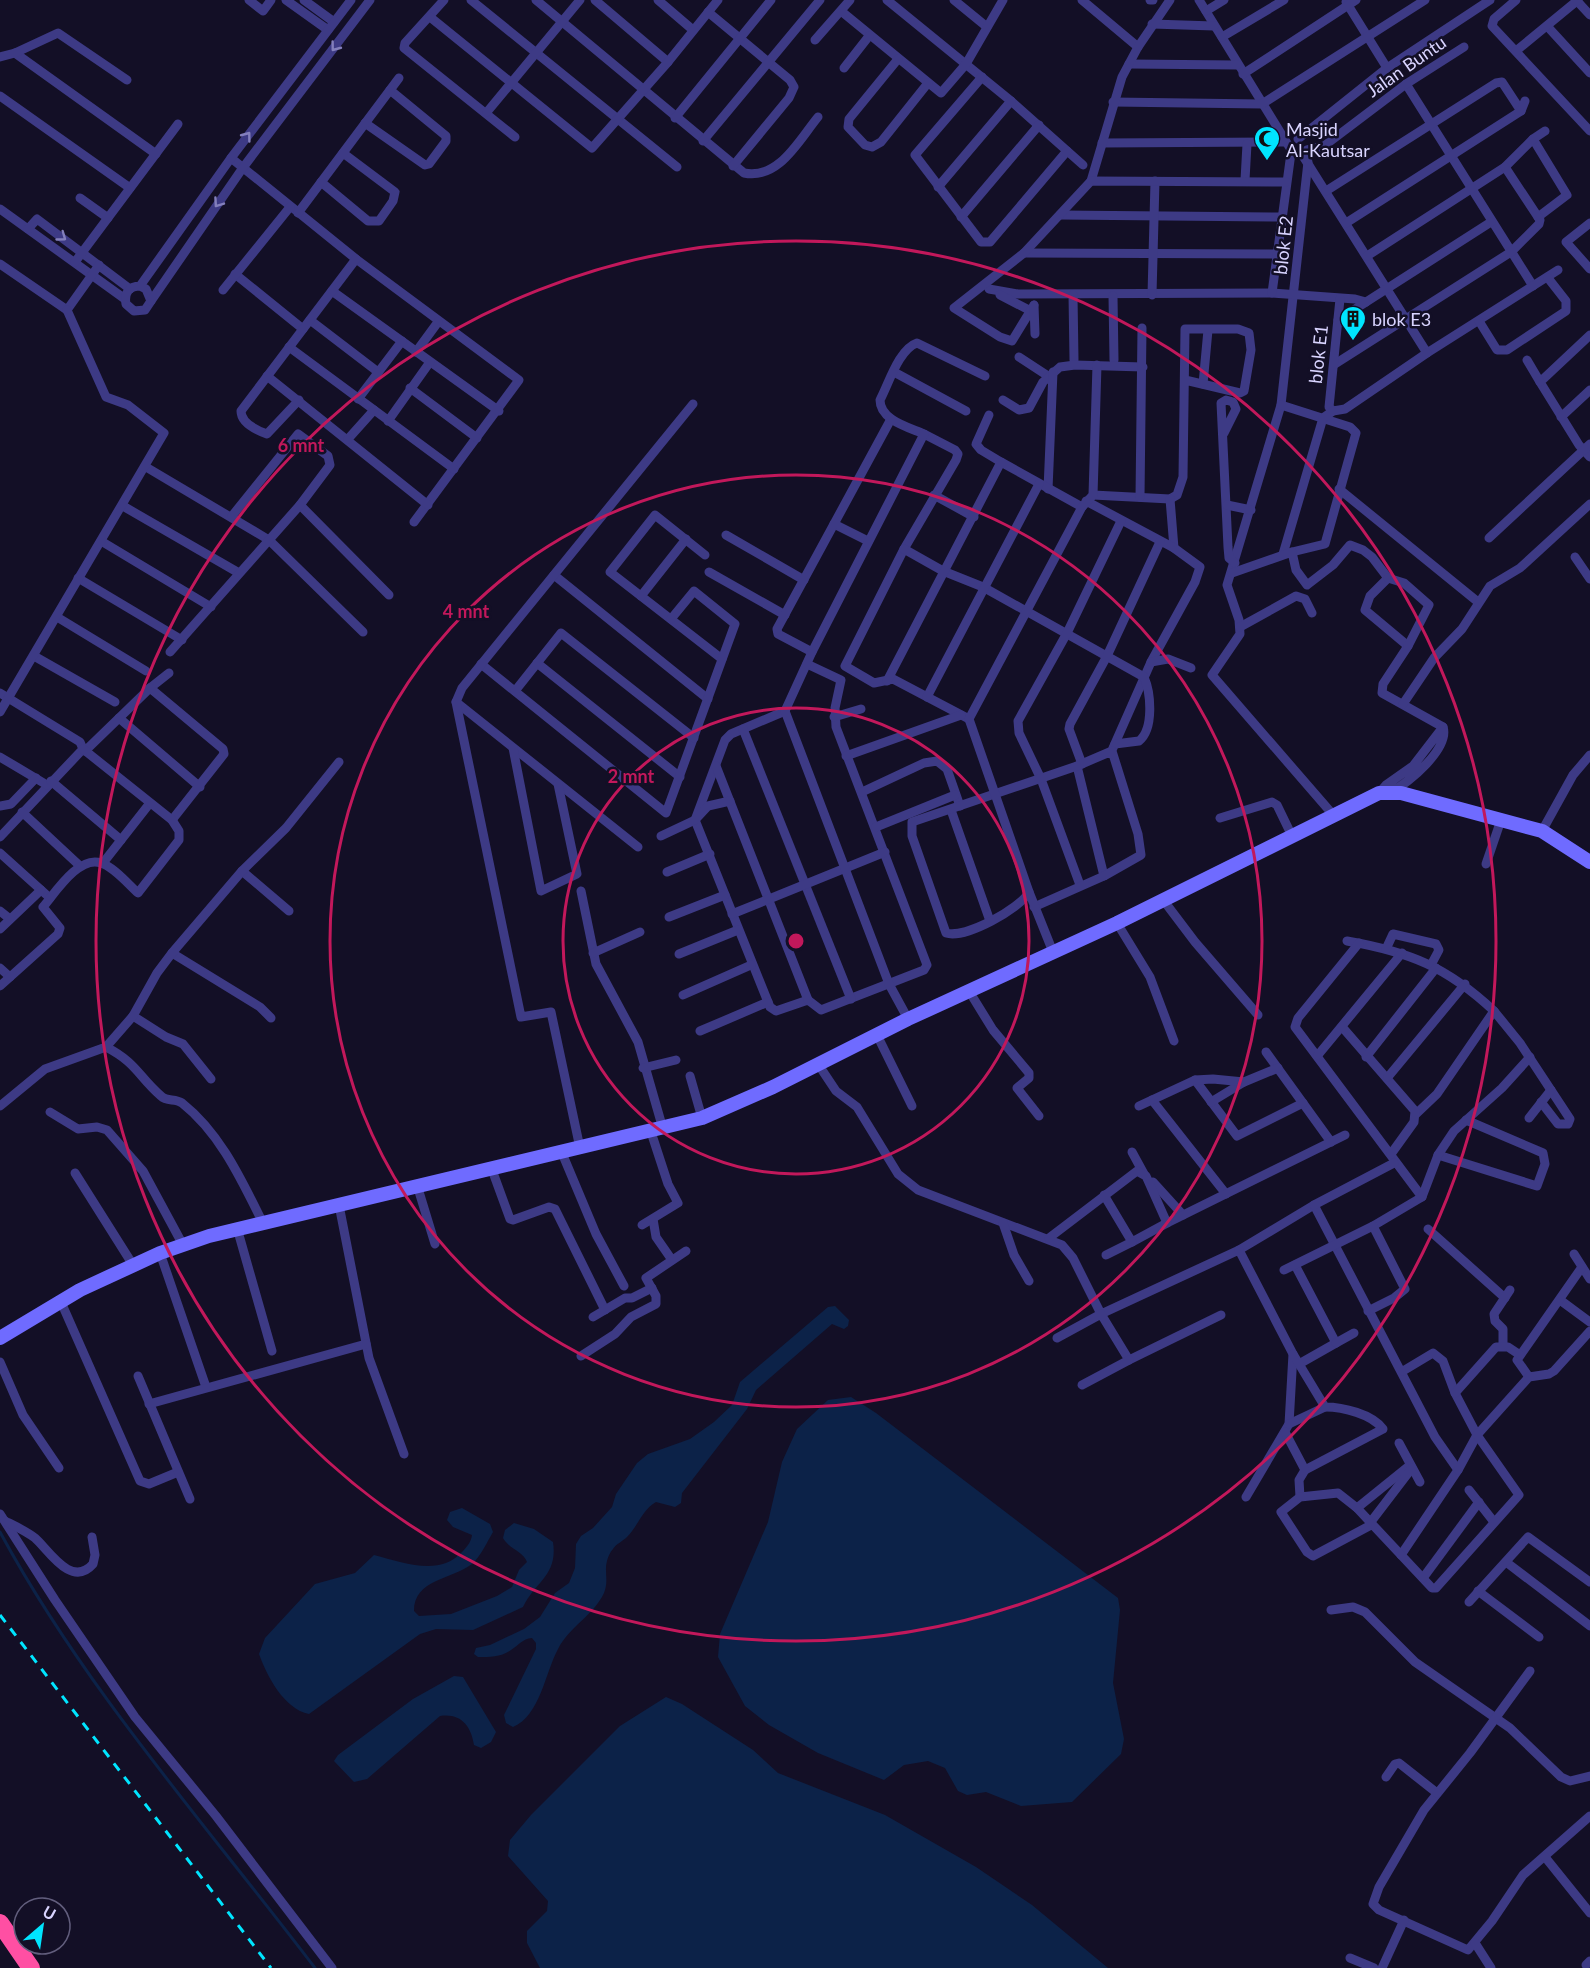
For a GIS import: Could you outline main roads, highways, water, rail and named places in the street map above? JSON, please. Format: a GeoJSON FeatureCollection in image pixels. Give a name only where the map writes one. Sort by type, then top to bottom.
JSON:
{"type":"FeatureCollection","features":[{"type":"Feature","properties":{"kind":"highway"},"geometry":{"type":"LineString","coordinates":[[0,1923],[31,1968]]}},
{"type":"Feature","properties":{"kind":"water"},"geometry":{"type":"Polygon","coordinates":[[[835,1306],[849,1320],[848,1326],[844,1329],[832,1324],[756,1390],[747,1409],[682,1493],[681,1503],[675,1507],[656,1502],[651,1505],[631,1533],[612,1550],[606,1565],[604,1593],[558,1649],[530,1714],[513,1727],[506,1723],[504,1715],[536,1649],[536,1643],[532,1638],[507,1652],[491,1657],[478,1657],[474,1654],[476,1648],[490,1645],[524,1629],[540,1617],[555,1593],[569,1583],[575,1568],[576,1544],[581,1536],[593,1528],[612,1507],[616,1494],[637,1463],[648,1454],[690,1439],[714,1422],[732,1405],[740,1382],[828,1307],[835,1306]]]}},
{"type":"Feature","properties":{"kind":"water"},"geometry":{"type":"Polygon","coordinates":[[[851,1397],[876,1413],[1118,1598],[1120,1610],[1113,1683],[1124,1739],[1121,1754],[1072,1802],[1021,1806],[986,1792],[967,1795],[958,1791],[945,1768],[928,1761],[904,1765],[884,1780],[818,1753],[769,1725],[745,1706],[718,1657],[720,1634],[768,1522],[782,1462],[797,1429],[828,1400],[851,1397]]]}},
{"type":"Feature","properties":{"kind":"water"},"geometry":{"type":"Polygon","coordinates":[[[462,1508],[490,1524],[493,1532],[472,1564],[427,1586],[420,1592],[414,1611],[419,1616],[451,1614],[497,1596],[512,1587],[519,1570],[527,1562],[503,1538],[505,1530],[514,1523],[534,1529],[553,1542],[554,1553],[549,1570],[523,1607],[473,1630],[436,1629],[420,1634],[309,1714],[300,1711],[284,1699],[259,1654],[265,1638],[315,1584],[355,1573],[374,1555],[422,1566],[444,1564],[454,1559],[468,1545],[472,1535],[453,1527],[447,1520],[450,1512],[462,1508]]]}},
{"type":"Feature","properties":{"kind":"water"},"geometry":{"type":"Polygon","coordinates":[[[454,1676],[463,1677],[496,1732],[491,1742],[481,1748],[474,1745],[464,1722],[454,1717],[440,1716],[367,1779],[354,1782],[334,1761],[338,1755],[413,1699],[454,1676]]]}},
{"type":"Feature","properties":{"kind":"water"},"geometry":{"type":"Polygon","coordinates":[[[666,1697],[682,1704],[753,1750],[778,1773],[885,1815],[976,1867],[1032,1905],[1108,1968],[540,1968],[527,1943],[527,1931],[547,1911],[548,1901],[508,1856],[510,1840],[531,1815],[620,1726],[666,1697]]]}},
{"type":"Feature","properties":{"kind":"waterway"},"geometry":{"type":"LineString","coordinates":[[0,1532],[34,1590],[109,1702],[315,1968]]}},
{"type":"Feature","properties":{"kind":"railway"},"geometry":{"type":"LineString","coordinates":[[0,1615],[271,1968]]}},
{"type":"Feature","properties":{"kind":"place","name":"Masjid Al-Kautsar"},"geometry":{"type":"Point","coordinates":[1267,162]}},
{"type":"Feature","properties":{"kind":"place","name":"blok E3"},"geometry":{"type":"Point","coordinates":[1353,342]}}]}
